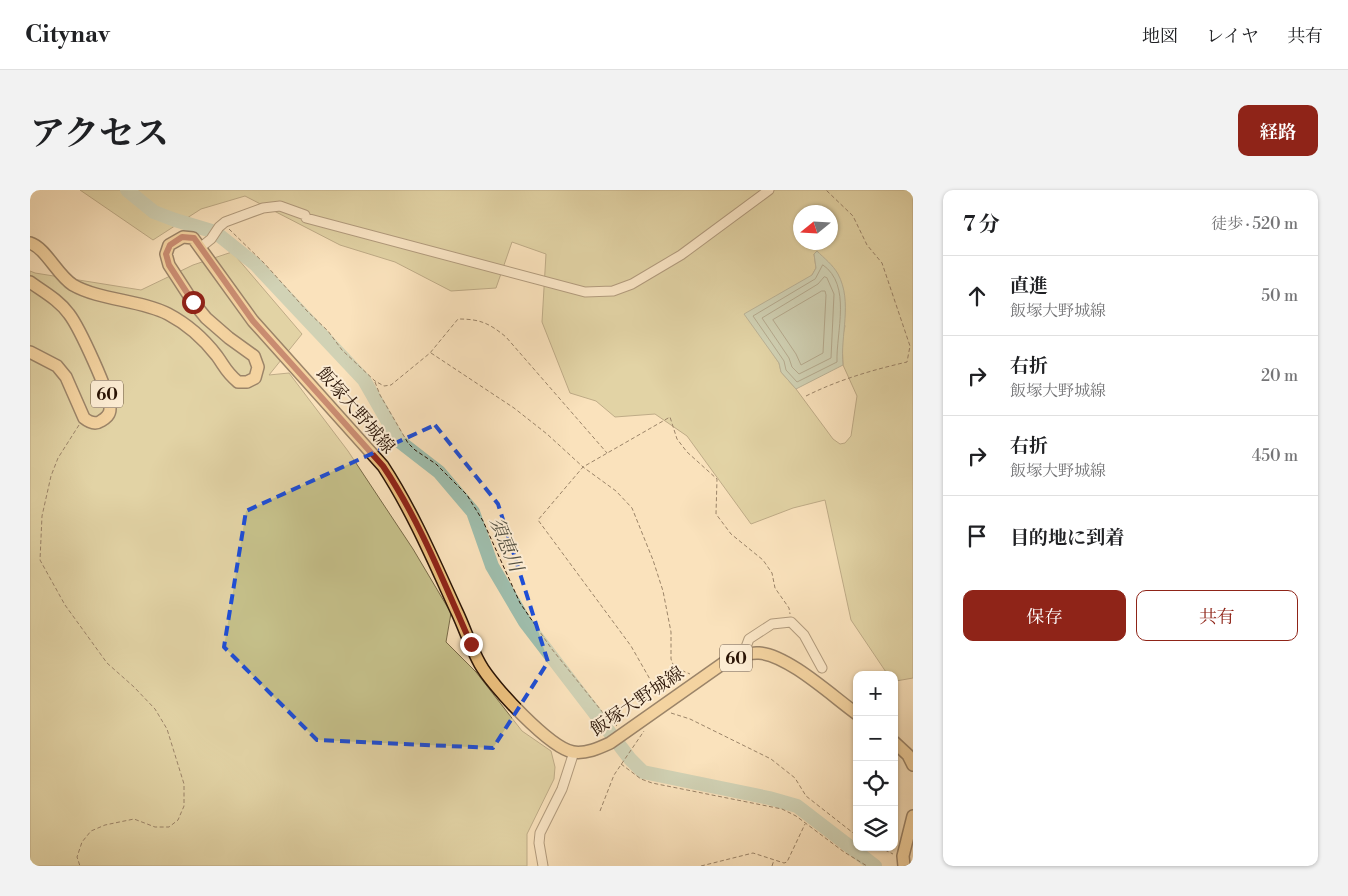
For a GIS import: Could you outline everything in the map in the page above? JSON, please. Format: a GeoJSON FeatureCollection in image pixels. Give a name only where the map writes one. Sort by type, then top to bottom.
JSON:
{"type":"FeatureCollection","features":[{"type":"Feature","properties":{"kind":"main road"},"geometry":{"type":"LineString","coordinates":[[30,243],[36,245],[56,270],[73,284],[91,292],[166,313],[190,327],[216,356],[227,373],[238,382],[247,382],[254,378],[258,367],[254,356],[206,318],[193,302],[169,265],[166,254],[170,245],[177,239],[182,237],[194,238],[201,247]]}},
{"type":"Feature","properties":{"kind":"main road","name":"飯塚大野城線"},"geometry":{"type":"LineString","coordinates":[[201,247],[253,321],[383,466],[418,525],[480,664],[496,686],[541,732],[560,747],[574,752],[594,750],[610,743],[725,662],[743,655],[758,653],[774,657],[791,665],[853,711]]}},
{"type":"Feature","properties":{"kind":"main road","name":"60"},"geometry":{"type":"LineString","coordinates":[[30,282],[60,302],[70,314],[83,336],[109,399],[110,410],[107,418],[98,423],[89,422],[84,418],[66,377],[57,366],[30,352]]}},
{"type":"Feature","properties":{"kind":"main road"},"geometry":{"type":"LineString","coordinates":[[898,746],[908,755],[913,765]]}},
{"type":"Feature","properties":{"kind":"main road"},"geometry":{"type":"LineString","coordinates":[[904,863],[911,836],[913,816]]}},
{"type":"Feature","properties":{"kind":"street"},"geometry":{"type":"LineString","coordinates":[[201,247],[211,239],[222,225],[263,208],[280,206],[305,215],[306,218],[585,292],[613,291],[632,284],[681,256],[769,190]]}},
{"type":"Feature","properties":{"kind":"street"},"geometry":{"type":"LineString","coordinates":[[743,655],[749,639],[772,624],[791,622],[804,635],[822,668]]}},
{"type":"Feature","properties":{"kind":"street"},"geometry":{"type":"LineString","coordinates":[[543,866],[539,843],[540,833],[562,789],[574,752]]}},
{"type":"Feature","properties":{"kind":"path"},"geometry":{"type":"LineString","coordinates":[[806,396],[826,385],[878,368],[907,362],[910,346],[882,263],[867,246],[852,216],[826,190]]}},
{"type":"Feature","properties":{"kind":"path"},"geometry":{"type":"LineString","coordinates":[[222,225],[228,228],[265,264],[307,311],[328,331],[342,350],[375,381],[384,386],[391,385],[430,353],[458,319],[470,319],[491,325],[506,337],[607,453]]}},
{"type":"Feature","properties":{"kind":"path"},"geometry":{"type":"LineString","coordinates":[[430,353],[514,408],[548,434],[583,467],[616,491],[632,508],[663,591],[671,632],[671,660],[674,667],[701,679]]}},
{"type":"Feature","properties":{"kind":"path"},"geometry":{"type":"LineString","coordinates":[[375,381],[380,395],[408,442],[415,450],[436,464],[467,494],[483,521],[520,603],[551,648],[604,714],[623,734]]}},
{"type":"Feature","properties":{"kind":"path"},"geometry":{"type":"LineString","coordinates":[[791,622],[788,608],[775,588],[772,573],[763,560],[731,534],[716,514],[717,479],[687,452],[677,439],[670,417],[583,467],[538,520],[631,646],[646,674],[672,714],[690,719],[771,759],[794,778],[806,796],[853,833]]}},
{"type":"Feature","properties":{"kind":"path"},"geometry":{"type":"LineString","coordinates":[[80,866],[77,857],[82,842],[91,832],[105,825],[134,819],[155,827],[169,827],[178,820],[184,806],[184,784],[166,729],[155,709],[107,663],[65,605],[40,560],[42,516],[51,476],[58,458],[84,418]]}},
{"type":"Feature","properties":{"kind":"path"},"geometry":{"type":"LineString","coordinates":[[600,811],[614,775],[647,728],[648,716]]}},
{"type":"Feature","properties":{"kind":"path"},"geometry":{"type":"LineString","coordinates":[[621,764],[641,779],[652,783],[697,793],[766,804],[782,809],[796,816],[844,852],[867,866]]}},
{"type":"Feature","properties":{"kind":"path"},"geometry":{"type":"LineString","coordinates":[[701,866],[753,853],[784,863],[789,860],[806,823]]}},
{"type":"Feature","properties":{"kind":"path"},"geometry":{"type":"LineString","coordinates":[[885,851],[904,863]]}},
{"type":"Feature","properties":{"kind":"path"},"geometry":{"type":"LineString","coordinates":[[772,866],[774,860]]}},
{"type":"Feature","properties":{"kind":"highlighted area"},"geometry":{"type":"Polygon","coordinates":[[[435,425],[498,504],[548,662],[493,748],[317,740],[224,647],[246,511],[435,425]]]}},
{"type":"Feature","properties":{"kind":"shaded area"},"geometry":{"type":"Polygon","coordinates":[[[80,190],[913,190],[913,678],[898,680],[898,671],[885,671],[851,620],[825,500],[793,508],[751,524],[687,436],[655,414],[615,417],[596,401],[570,393],[542,322],[546,254],[512,242],[496,288],[451,291],[395,262],[340,245],[245,196],[201,209],[153,240],[80,190]],[[814,254],[816,268],[765,342],[779,363],[781,372],[833,439],[840,444],[845,443],[851,436],[857,396],[843,365],[842,339],[845,326],[814,254]]]}},
{"type":"Feature","properties":{"kind":"shaded area"},"geometry":{"type":"Polygon","coordinates":[[[232,252],[302,334],[269,375],[289,373],[348,451],[413,549],[451,613],[446,642],[476,672],[522,731],[551,751],[555,767],[554,779],[527,834],[527,866],[30,866],[30,271],[141,290],[193,265],[232,252]]]}},
{"type":"Feature","properties":{"kind":"water"},"geometry":{"type":"Polygon","coordinates":[[[817,251],[838,274],[845,296],[843,365],[796,389],[781,372],[779,363],[744,314],[812,275],[816,268],[814,254],[817,251]]]}},
{"type":"Feature","properties":{"kind":"waterway","name":"須恵川"},"geometry":{"type":"LineString","coordinates":[[127,190],[154,212],[215,232],[255,264],[364,380],[399,441],[439,472],[473,512],[492,566],[525,622],[630,759],[643,772],[769,798],[797,806],[875,866]]}},
{"type":"Feature","properties":{"kind":"route"},"geometry":{"type":"LineString","coordinates":[[193,302],[169,265],[166,254],[170,245],[182,237],[194,238],[253,321],[383,466],[398,488],[418,525],[471,644]]}}]}
